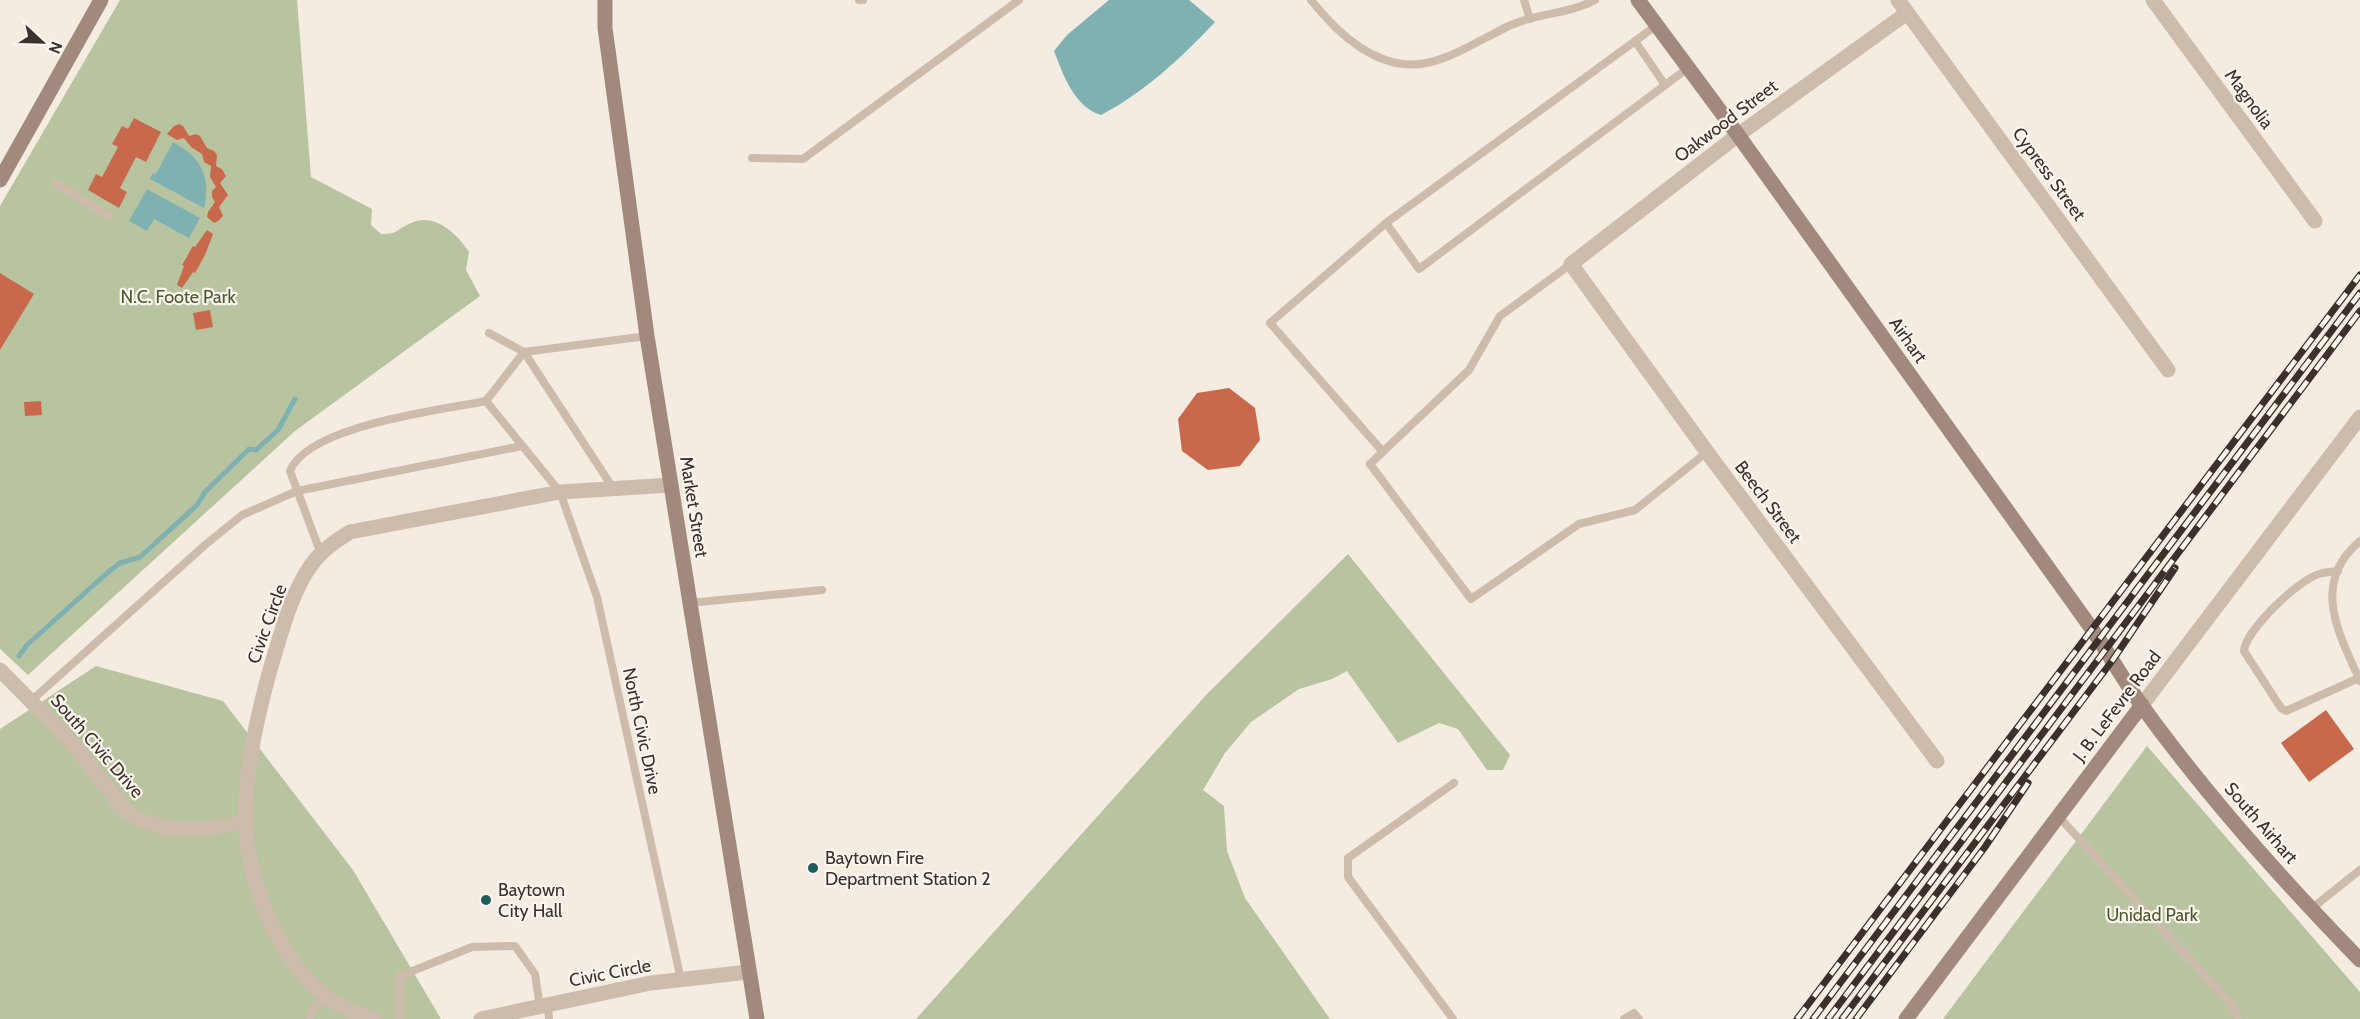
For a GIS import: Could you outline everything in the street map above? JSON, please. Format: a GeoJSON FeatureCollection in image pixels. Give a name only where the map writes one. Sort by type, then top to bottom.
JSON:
{"type":"FeatureCollection","features":[{"type":"Feature","properties":{"kind":"street"},"geometry":{"type":"LineString","coordinates":[[0,180],[101,0]]}},
{"type":"Feature","properties":{"kind":"street","name":"Market Street"},"geometry":{"type":"LineString","coordinates":[[605,0],[605,28],[647,336],[756,1019]]}},
{"type":"Feature","properties":{"kind":"street","name":"Airhart"},"geometry":{"type":"LineString","coordinates":[[1638,0],[1738,135],[2099,639],[2142,705]]}},
{"type":"Feature","properties":{"kind":"street","name":"Magnolia"},"geometry":{"type":"LineString","coordinates":[[2153,0],[2315,221]]}},
{"type":"Feature","properties":{"kind":"street","name":"Oakwood Street"},"geometry":{"type":"LineString","coordinates":[[1571,264],[1903,6]]}},
{"type":"Feature","properties":{"kind":"street","name":"Cypress Street"},"geometry":{"type":"LineString","coordinates":[[1903,6],[2168,370]]}},
{"type":"Feature","properties":{"kind":"street","name":"Beech Street"},"geometry":{"type":"LineString","coordinates":[[1571,264],[1707,452],[1937,761]]}},
{"type":"Feature","properties":{"kind":"street","name":"J. B. LeFevre Road"},"geometry":{"type":"LineString","coordinates":[[1906,1019],[2360,417]]}},
{"type":"Feature","properties":{"kind":"street","name":"Civic Circle"},"geometry":{"type":"LineString","coordinates":[[375,1019],[349,1010],[326,996],[307,979],[292,959],[264,907],[252,864],[246,821],[254,746],[277,644],[294,598],[311,564],[330,544],[350,532],[560,492],[671,485]]}},
{"type":"Feature","properties":{"kind":"street","name":"South Civic Drive"},"geometry":{"type":"LineString","coordinates":[[0,670],[73,744],[124,809],[133,817],[145,822],[193,829],[215,829],[246,821]]}},
{"type":"Feature","properties":{"kind":"street","name":"South Airhart"},"geometry":{"type":"LineString","coordinates":[[2142,705],[2204,786],[2311,909],[2360,960]]}},
{"type":"Feature","properties":{"kind":"street","name":"Civic Circle"},"geometry":{"type":"LineString","coordinates":[[481,1019],[545,1010],[651,983],[748,972]]}},
{"type":"Feature","properties":{"kind":"lane"},"geometry":{"type":"LineString","coordinates":[[752,158],[803,159],[1019,0]]}},
{"type":"Feature","properties":{"kind":"lane"},"geometry":{"type":"LineString","coordinates":[[1311,0],[1324,18],[1351,42],[1376,56],[1401,63],[1425,63],[1452,55],[1512,25],[1572,9],[1595,0]]}},
{"type":"Feature","properties":{"kind":"lane"},"geometry":{"type":"LineString","coordinates":[[1524,0],[1530,19]]}},
{"type":"Feature","properties":{"kind":"lane"},"geometry":{"type":"LineString","coordinates":[[1383,452],[1270,323],[1386,223],[1657,25]]}},
{"type":"Feature","properties":{"kind":"lane"},"geometry":{"type":"LineString","coordinates":[[1635,41],[1665,85]]}},
{"type":"Feature","properties":{"kind":"lane"},"geometry":{"type":"LineString","coordinates":[[1386,223],[1419,269],[1688,68]]}},
{"type":"Feature","properties":{"kind":"lane"},"geometry":{"type":"LineString","coordinates":[[56,184],[110,216]]}},
{"type":"Feature","properties":{"kind":"lane"},"geometry":{"type":"LineString","coordinates":[[1571,264],[1500,316],[1469,370],[1370,464],[1471,599],[1579,524],[1635,510],[1707,452]]}},
{"type":"Feature","properties":{"kind":"lane"},"geometry":{"type":"LineString","coordinates":[[489,333],[524,352],[613,488]]}},
{"type":"Feature","properties":{"kind":"lane"},"geometry":{"type":"LineString","coordinates":[[321,554],[290,471],[293,462],[325,440],[366,424],[486,401],[524,352],[647,336]]}},
{"type":"Feature","properties":{"kind":"lane"},"geometry":{"type":"LineString","coordinates":[[486,401],[560,492]]}},
{"type":"Feature","properties":{"kind":"lane"},"geometry":{"type":"LineString","coordinates":[[32,700],[205,545],[242,515],[297,491],[522,446]]}},
{"type":"Feature","properties":{"kind":"lane","name":"North Civic Drive"},"geometry":{"type":"LineString","coordinates":[[560,492],[597,597],[681,980]]}},
{"type":"Feature","properties":{"kind":"lane"},"geometry":{"type":"LineString","coordinates":[[2338,571],[2318,574],[2276,604],[2245,643],[2244,651],[2281,708],[2286,711],[2359,680],[2335,623],[2332,597],[2338,571],[2347,552],[2360,541]]}},
{"type":"Feature","properties":{"kind":"lane"},"geometry":{"type":"LineString","coordinates":[[689,603],[822,590]]}},
{"type":"Feature","properties":{"kind":"lane"},"geometry":{"type":"LineString","coordinates":[[1453,1019],[1348,877],[1348,858],[1454,783]]}},
{"type":"Feature","properties":{"kind":"lane"},"geometry":{"type":"LineString","coordinates":[[2059,817],[2232,1005],[2238,1019]]}},
{"type":"Feature","properties":{"kind":"lane"},"geometry":{"type":"LineString","coordinates":[[2311,909],[2360,870]]}},
{"type":"Feature","properties":{"kind":"lane"},"geometry":{"type":"LineString","coordinates":[[400,1019],[400,976],[472,947],[515,945],[535,974],[545,1010]]}},
{"type":"Feature","properties":{"kind":"lane"},"geometry":{"type":"LineString","coordinates":[[309,1019],[312,1010],[326,996]]}},
{"type":"Feature","properties":{"kind":"lane"},"geometry":{"type":"LineString","coordinates":[[1624,1019],[1634,1013],[1639,1019]]}},
{"type":"Feature","properties":{"kind":"green space","name":"N.C. Foote Park"},"geometry":{"type":"Polygon","coordinates":[[[120,0],[297,0],[311,177],[372,209],[371,225],[381,234],[395,232],[420,220],[437,223],[452,232],[469,252],[466,270],[480,296],[295,431],[28,675],[0,649],[0,206],[120,0]]]}},
{"type":"Feature","properties":{"kind":"green space"},"geometry":{"type":"Polygon","coordinates":[[[1348,554],[1510,755],[1503,770],[1487,770],[1458,729],[1439,723],[1398,743],[1347,671],[1332,679],[1299,689],[1251,722],[1225,753],[1203,790],[1224,806],[1227,851],[1245,898],[1330,1019],[916,1019],[1207,694],[1348,554]]]}},
{"type":"Feature","properties":{"kind":"green space"},"geometry":{"type":"Polygon","coordinates":[[[96,666],[223,701],[353,870],[441,1019],[0,1019],[0,729],[96,666]]]}},
{"type":"Feature","properties":{"kind":"green space","name":"Unidad Park"},"geometry":{"type":"Polygon","coordinates":[[[2147,746],[2360,992],[2360,1019],[1943,1019],[2147,746]]]}},
{"type":"Feature","properties":{"kind":"water"},"geometry":{"type":"Polygon","coordinates":[[[1109,0],[1189,0],[1215,22],[1162,73],[1133,96],[1101,115],[1084,105],[1071,89],[1054,51],[1067,35],[1109,0]]]}},
{"type":"Feature","properties":{"kind":"water"},"geometry":{"type":"Polygon","coordinates":[[[173,142],[191,155],[202,169],[206,187],[204,208],[150,179],[153,173],[156,174],[173,142]]]}},
{"type":"Feature","properties":{"kind":"water"},"geometry":{"type":"Polygon","coordinates":[[[147,189],[200,218],[189,238],[154,219],[147,231],[129,221],[147,189]]]}},
{"type":"Feature","properties":{"kind":"building"},"geometry":{"type":"Polygon","coordinates":[[[134,118],[161,132],[146,162],[136,157],[120,188],[127,192],[119,208],[88,190],[96,174],[102,177],[118,147],[112,144],[122,126],[128,129],[134,118]]]}},
{"type":"Feature","properties":{"kind":"building"},"geometry":{"type":"Polygon","coordinates":[[[179,124],[189,136],[196,134],[200,136],[207,148],[214,151],[217,155],[216,166],[222,169],[226,176],[220,183],[228,195],[219,207],[223,216],[214,223],[207,217],[215,202],[212,191],[216,187],[210,177],[211,166],[204,162],[202,154],[191,147],[184,138],[177,140],[167,134],[179,124]]]}},
{"type":"Feature","properties":{"kind":"building"},"geometry":{"type":"Polygon","coordinates":[[[207,230],[213,234],[205,255],[195,273],[193,272],[182,288],[177,285],[184,266],[182,265],[193,246],[195,247],[207,230]]]}},
{"type":"Feature","properties":{"kind":"building"},"geometry":{"type":"Polygon","coordinates":[[[0,273],[34,294],[0,350],[0,273]]]}},
{"type":"Feature","properties":{"kind":"building"},"geometry":{"type":"Polygon","coordinates":[[[210,310],[213,327],[196,330],[193,313],[210,310]]]}},
{"type":"Feature","properties":{"kind":"building"},"geometry":{"type":"Polygon","coordinates":[[[1229,388],[1255,408],[1260,440],[1240,466],[1208,470],[1182,451],[1178,419],[1197,393],[1229,388]]]}},
{"type":"Feature","properties":{"kind":"building"},"geometry":{"type":"Polygon","coordinates":[[[41,401],[42,415],[25,416],[24,402],[41,401]]]}},
{"type":"Feature","properties":{"kind":"building"},"geometry":{"type":"Polygon","coordinates":[[[2326,710],[2354,749],[2309,782],[2281,743],[2326,710]]]}},
{"type":"Feature","properties":{"kind":"waterway"},"geometry":{"type":"LineString","coordinates":[[19,656],[27,645],[107,573],[120,563],[140,557],[197,505],[205,492],[249,449],[256,450],[278,430],[295,399]]}},
{"type":"Feature","properties":{"kind":"railway"},"geometry":{"type":"LineString","coordinates":[[1797,1019],[2360,275]]}},
{"type":"Feature","properties":{"kind":"railway"},"geometry":{"type":"LineString","coordinates":[[1813,1019],[2360,293]]}},
{"type":"Feature","properties":{"kind":"railway"},"geometry":{"type":"LineString","coordinates":[[1828,1019],[2360,311]]}},
{"type":"Feature","properties":{"kind":"railway"},"geometry":{"type":"LineString","coordinates":[[1842,1019],[2112,661],[2175,568]]}},
{"type":"Feature","properties":{"kind":"railway"},"geometry":{"type":"LineString","coordinates":[[1856,1019],[1985,847],[2028,783]]}},
{"type":"Feature","properties":{"kind":"place","name":"Baytown Fire Department Station 2"},"geometry":{"type":"Point","coordinates":[813,868]}},
{"type":"Feature","properties":{"kind":"place","name":"Baytown City Hall"},"geometry":{"type":"Point","coordinates":[486,900]}}]}
